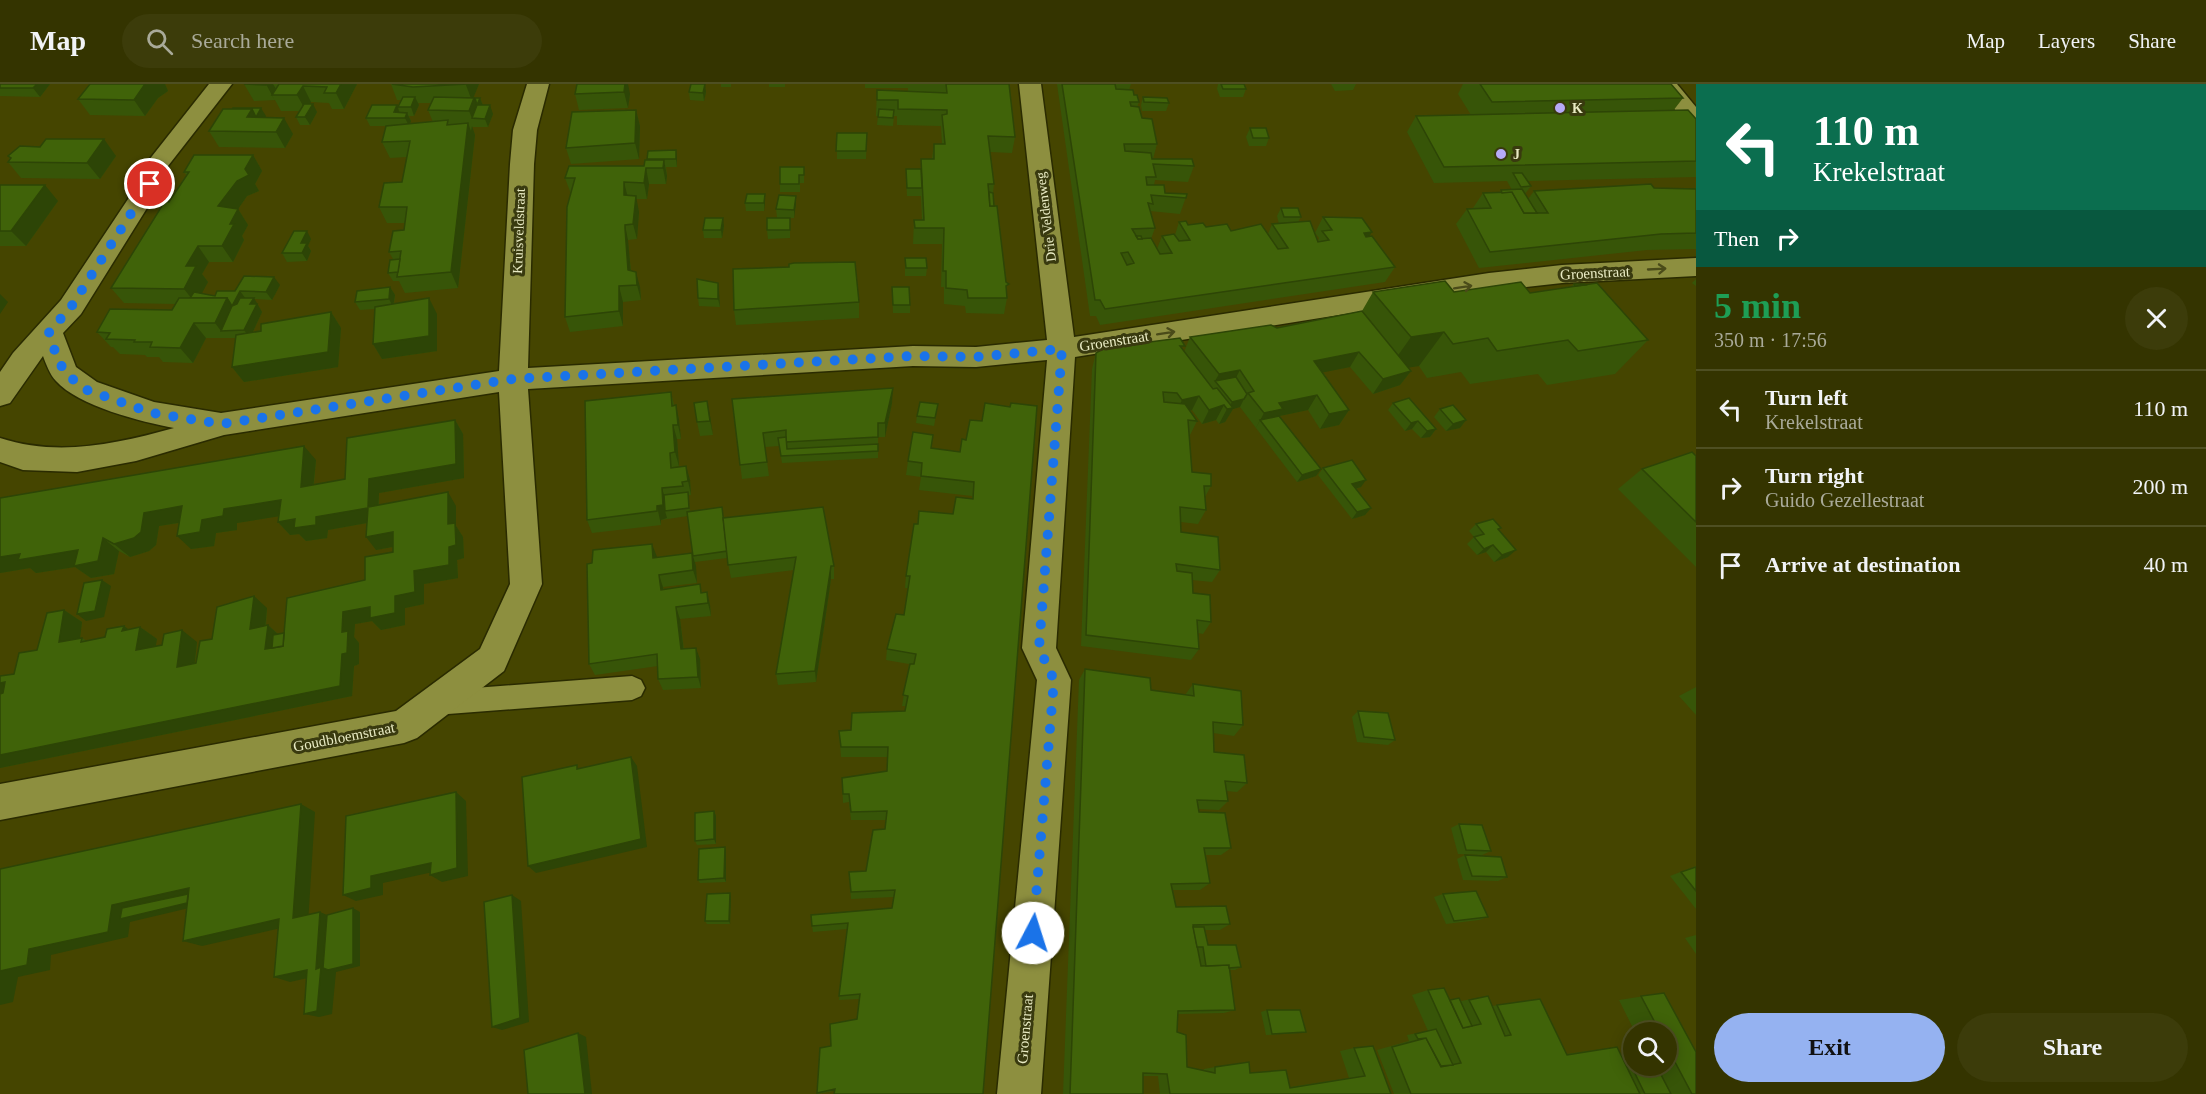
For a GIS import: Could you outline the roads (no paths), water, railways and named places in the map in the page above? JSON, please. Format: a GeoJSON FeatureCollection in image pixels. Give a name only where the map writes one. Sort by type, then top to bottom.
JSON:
{"type":"FeatureCollection","features":[{"type":"Feature","properties":{"kind":"street"},"geometry":{"type":"LineString","coordinates":[[0,394],[23,360],[71,307],[150,184],[157,165],[221,84]]}},
{"type":"Feature","properties":{"kind":"street","name":"Kruisveldstraat"},"geometry":{"type":"LineString","coordinates":[[513,379],[522,165],[525,130],[538,84]]}},
{"type":"Feature","properties":{"kind":"street","name":"Drie Veldenweg"},"geometry":{"type":"LineString","coordinates":[[1030,84],[1062,349]]}},
{"type":"Feature","properties":{"kind":"street"},"geometry":{"type":"LineString","coordinates":[[1665,84],[1696,121]]}},
{"type":"Feature","properties":{"kind":"street","name":"Groenstraat"},"geometry":{"type":"LineString","coordinates":[[1019,1094],[1054,680],[1039,648],[1062,349],[1489,282],[1562,274],[1696,267]]}},
{"type":"Feature","properties":{"kind":"street"},"geometry":{"type":"LineString","coordinates":[[49,332],[57,358],[66,374],[87,390],[152,413],[221,424]]}},
{"type":"Feature","properties":{"kind":"street"},"geometry":{"type":"LineString","coordinates":[[0,450],[12,456],[60,462],[156,445],[221,424],[513,379],[913,356],[976,357],[1062,349]]}},
{"type":"Feature","properties":{"kind":"street","name":"Goudbloemstraat"},"geometry":{"type":"LineString","coordinates":[[0,802],[404,726],[492,660],[526,584],[513,379]]}},
{"type":"Feature","properties":{"kind":"lane"},"geometry":{"type":"LineString","coordinates":[[435,703],[633,688]]}},
{"type":"Feature","properties":{"kind":"place","name":"K"},"geometry":{"type":"Point","coordinates":[1560,108]}},
{"type":"Feature","properties":{"kind":"place","name":"J"},"geometry":{"type":"Point","coordinates":[1501,154]}}]}
